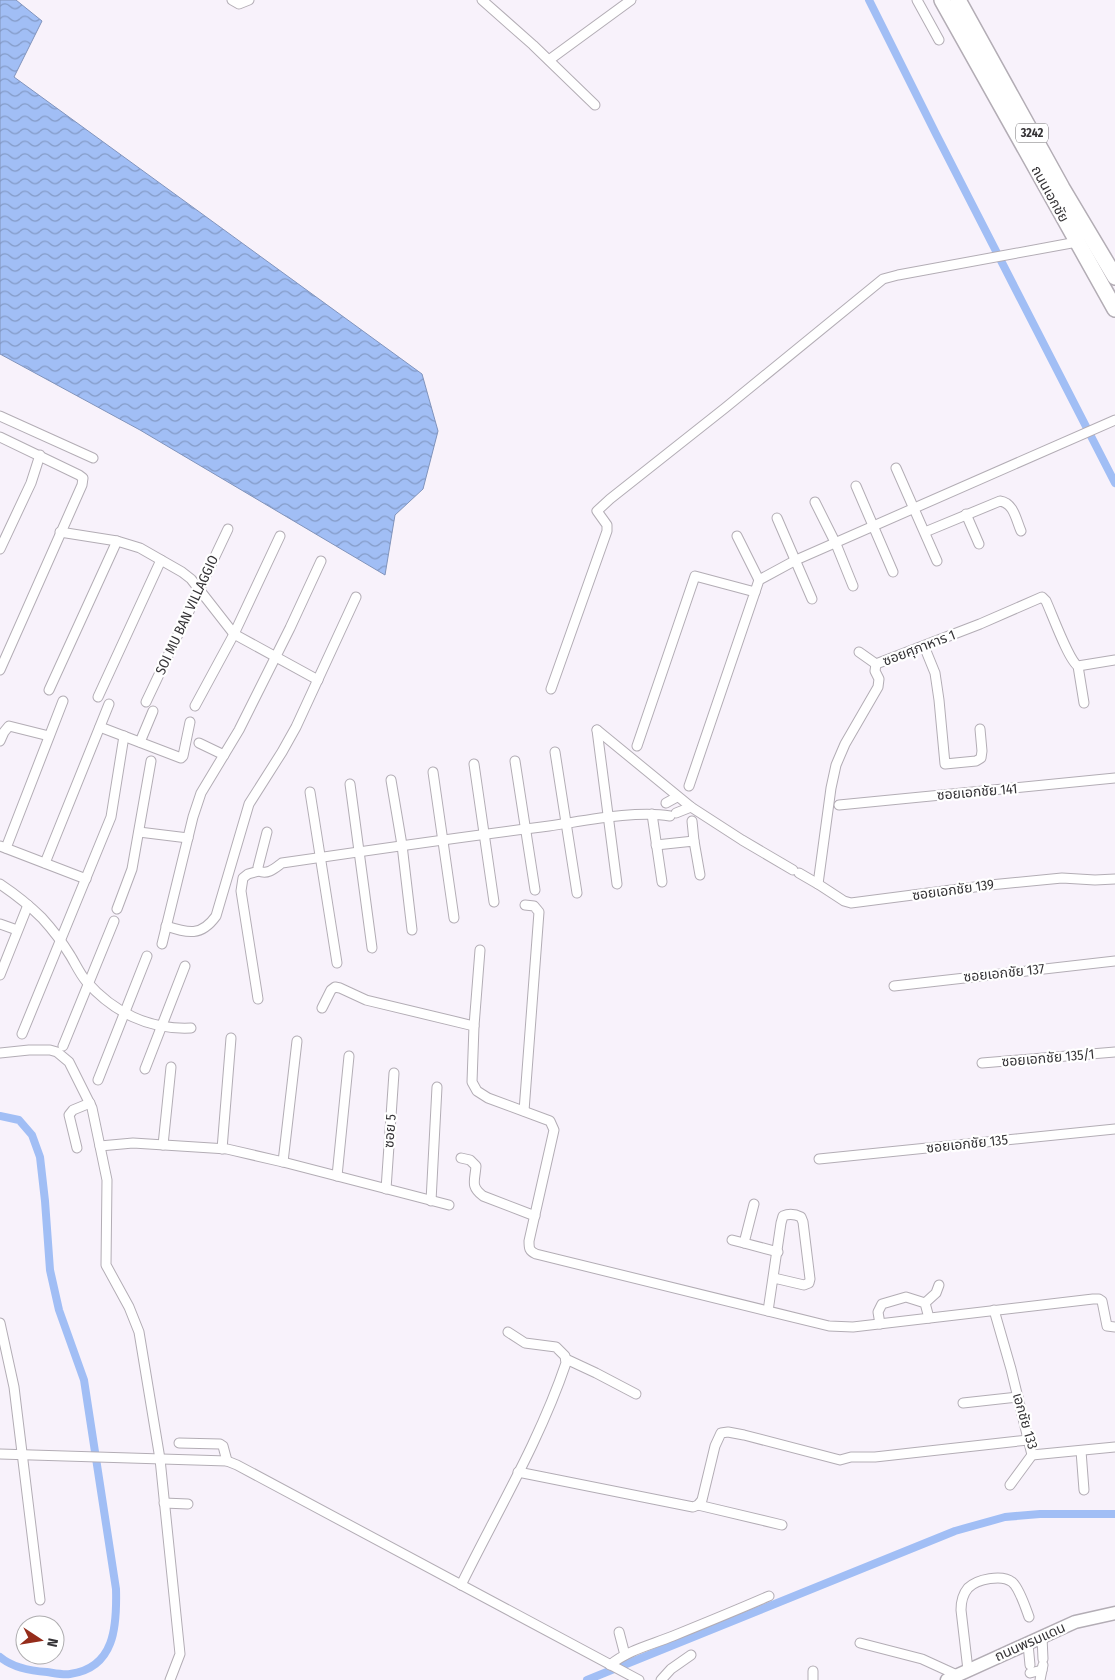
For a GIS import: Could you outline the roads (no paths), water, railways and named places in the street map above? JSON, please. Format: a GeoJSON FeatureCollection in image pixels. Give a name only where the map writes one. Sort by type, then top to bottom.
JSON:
{"type":"FeatureCollection","features":[{"type":"Feature","properties":{"kind":"main road","name":"ถนนเอกชัย"},"geometry":{"type":"LineString","coordinates":[[942,0],[1115,309]]}},
{"type":"Feature","properties":{"kind":"main road","name":"ถนนเอกชัย"},"geometry":{"type":"LineString","coordinates":[[958,0],[1062,188],[1113,269]]}},
{"type":"Feature","properties":{"kind":"main road"},"geometry":{"type":"LineString","coordinates":[[1091,268],[1113,269]]}},
{"type":"Feature","properties":{"kind":"main road","name":"ถนนพรมแดน"},"geometry":{"type":"LineString","coordinates":[[957,1675],[1074,1622],[1115,1613]]}},
{"type":"Feature","properties":{"kind":"street"},"geometry":{"type":"LineString","coordinates":[[232,0],[239,4],[250,0]]}},
{"type":"Feature","properties":{"kind":"street"},"geometry":{"type":"LineString","coordinates":[[482,0],[549,60],[595,105]]}},
{"type":"Feature","properties":{"kind":"street"},"geometry":{"type":"LineString","coordinates":[[549,60],[631,0]]}},
{"type":"Feature","properties":{"kind":"street"},"geometry":{"type":"LineString","coordinates":[[917,0],[939,40]]}},
{"type":"Feature","properties":{"kind":"street"},"geometry":{"type":"LineString","coordinates":[[551,690],[607,531],[607,525],[597,511],[610,499],[725,408],[878,282],[898,275],[1077,242]]}},
{"type":"Feature","properties":{"kind":"street"},"geometry":{"type":"LineString","coordinates":[[0,416],[94,458]]}},
{"type":"Feature","properties":{"kind":"street"},"geometry":{"type":"LineString","coordinates":[[689,786],[759,580],[796,560],[1115,420]]}},
{"type":"Feature","properties":{"kind":"street"},"geometry":{"type":"LineString","coordinates":[[0,437],[79,474],[83,478],[60,532],[3,651],[0,670]]}},
{"type":"Feature","properties":{"kind":"street"},"geometry":{"type":"LineString","coordinates":[[0,549],[31,483],[40,455]]}},
{"type":"Feature","properties":{"kind":"street"},"geometry":{"type":"LineString","coordinates":[[896,468],[937,561]]}},
{"type":"Feature","properties":{"kind":"street"},"geometry":{"type":"LineString","coordinates":[[856,486],[893,572]]}},
{"type":"Feature","properties":{"kind":"street"},"geometry":{"type":"LineString","coordinates":[[815,502],[836,544],[853,586]]}},
{"type":"Feature","properties":{"kind":"street"},"geometry":{"type":"LineString","coordinates":[[925,532],[1000,502],[1007,502],[1011,506],[1020,532]]}},
{"type":"Feature","properties":{"kind":"street"},"geometry":{"type":"LineString","coordinates":[[966,514],[978,544]]}},
{"type":"Feature","properties":{"kind":"street"},"geometry":{"type":"LineString","coordinates":[[777,518],[812,599]]}},
{"type":"Feature","properties":{"kind":"street","name":"SOI MU BAN VILLAGGIO"},"geometry":{"type":"LineString","coordinates":[[146,702],[228,529]]}},
{"type":"Feature","properties":{"kind":"street"},"geometry":{"type":"LineString","coordinates":[[60,532],[117,541],[140,548],[182,572],[200,589],[226,626],[234,634],[318,680]]}},
{"type":"Feature","properties":{"kind":"street"},"geometry":{"type":"LineString","coordinates":[[195,706],[234,634],[280,536]]}},
{"type":"Feature","properties":{"kind":"street"},"geometry":{"type":"LineString","coordinates":[[737,536],[759,580]]}},
{"type":"Feature","properties":{"kind":"street"},"geometry":{"type":"LineString","coordinates":[[49,690],[117,541]]}},
{"type":"Feature","properties":{"kind":"street"},"geometry":{"type":"LineString","coordinates":[[98,696],[161,560]]}},
{"type":"Feature","properties":{"kind":"street"},"geometry":{"type":"LineString","coordinates":[[162,944],[201,793],[239,730],[321,561]]}},
{"type":"Feature","properties":{"kind":"street"},"geometry":{"type":"LineString","coordinates":[[637,746],[695,576],[755,592]]}},
{"type":"Feature","properties":{"kind":"street"},"geometry":{"type":"LineString","coordinates":[[166,926],[187,932],[195,932],[212,922],[216,916],[246,810],[282,752],[356,597]]}},
{"type":"Feature","properties":{"kind":"street","name":"ซอยศุภาหาร 1"},"geometry":{"type":"LineString","coordinates":[[818,884],[831,788],[836,765],[845,744],[878,687],[879,679],[874,671],[876,664],[1042,598],[1046,601],[1073,663],[1078,666]]}},
{"type":"Feature","properties":{"kind":"street"},"geometry":{"type":"LineString","coordinates":[[924,646],[935,673],[945,764],[976,761],[981,758],[980,729]]}},
{"type":"Feature","properties":{"kind":"street"},"geometry":{"type":"LineString","coordinates":[[859,652],[876,664]]}},
{"type":"Feature","properties":{"kind":"street"},"geometry":{"type":"LineString","coordinates":[[1084,703],[1078,666],[1115,660]]}},
{"type":"Feature","properties":{"kind":"street"},"geometry":{"type":"LineString","coordinates":[[63,701],[3,847],[86,879]]}},
{"type":"Feature","properties":{"kind":"street"},"geometry":{"type":"LineString","coordinates":[[44,863],[109,704]]}},
{"type":"Feature","properties":{"kind":"street"},"geometry":{"type":"LineString","coordinates":[[140,742],[152,711]]}},
{"type":"Feature","properties":{"kind":"street"},"geometry":{"type":"LineString","coordinates":[[100,727],[181,758],[190,722]]}},
{"type":"Feature","properties":{"kind":"street"},"geometry":{"type":"LineString","coordinates":[[0,741],[9,726],[49,736]]}},
{"type":"Feature","properties":{"kind":"street","name":"ซอยเอกชัย 139"},"geometry":{"type":"LineString","coordinates":[[608,818],[596,730],[691,807],[742,840],[818,884],[844,902],[858,903],[990,885],[1062,878],[1115,879]]}},
{"type":"Feature","properties":{"kind":"street"},"geometry":{"type":"LineString","coordinates":[[22,1034],[112,817],[124,736]]}},
{"type":"Feature","properties":{"kind":"street"},"geometry":{"type":"LineString","coordinates":[[199,743],[224,755]]}},
{"type":"Feature","properties":{"kind":"street"},"geometry":{"type":"LineString","coordinates":[[555,752],[577,894]]}},
{"type":"Feature","properties":{"kind":"street"},"geometry":{"type":"LineString","coordinates":[[117,909],[129,878],[151,761]]}},
{"type":"Feature","properties":{"kind":"street"},"geometry":{"type":"LineString","coordinates":[[515,761],[535,890]]}},
{"type":"Feature","properties":{"kind":"street"},"geometry":{"type":"LineString","coordinates":[[474,764],[494,902]]}},
{"type":"Feature","properties":{"kind":"street"},"geometry":{"type":"LineString","coordinates":[[433,772],[454,918]]}},
{"type":"Feature","properties":{"kind":"street","name":"ซอยเอกชัย 141"},"geometry":{"type":"LineString","coordinates":[[839,805],[1115,778]]}},
{"type":"Feature","properties":{"kind":"street"},"geometry":{"type":"LineString","coordinates":[[391,780],[402,845],[412,930]]}},
{"type":"Feature","properties":{"kind":"street"},"geometry":{"type":"LineString","coordinates":[[350,784],[372,948]]}},
{"type":"Feature","properties":{"kind":"street"},"geometry":{"type":"LineString","coordinates":[[310,792],[337,963]]}},
{"type":"Feature","properties":{"kind":"street"},"geometry":{"type":"LineString","coordinates":[[258,1000],[241,891],[243,878],[248,874],[259,871],[263,873],[269,872],[282,863],[319,857],[608,818],[658,809],[677,797]]}},
{"type":"Feature","properties":{"kind":"street"},"geometry":{"type":"LineString","coordinates":[[658,809],[673,814],[691,807]]}},
{"type":"Feature","properties":{"kind":"street"},"geometry":{"type":"LineString","coordinates":[[658,809],[656,845],[662,882]]}},
{"type":"Feature","properties":{"kind":"street"},"geometry":{"type":"LineString","coordinates":[[608,818],[617,884]]}},
{"type":"Feature","properties":{"kind":"street"},"geometry":{"type":"LineString","coordinates":[[692,821],[700,874]]}},
{"type":"Feature","properties":{"kind":"street"},"geometry":{"type":"LineString","coordinates":[[139,832],[188,838]]}},
{"type":"Feature","properties":{"kind":"street"},"geometry":{"type":"LineString","coordinates":[[259,871],[259,860],[267,832]]}},
{"type":"Feature","properties":{"kind":"street"},"geometry":{"type":"LineString","coordinates":[[656,845],[694,841]]}},
{"type":"Feature","properties":{"kind":"street"},"geometry":{"type":"LineString","coordinates":[[0,884],[18,895],[42,919],[89,984],[104,1000],[124,1013],[161,1027],[191,1028]]}},
{"type":"Feature","properties":{"kind":"street"},"geometry":{"type":"LineString","coordinates":[[0,975],[28,905]]}},
{"type":"Feature","properties":{"kind":"street"},"geometry":{"type":"LineString","coordinates":[[524,1111],[539,912],[534,906],[525,905]]}},
{"type":"Feature","properties":{"kind":"street"},"geometry":{"type":"LineString","coordinates":[[63,1046],[114,921]]}},
{"type":"Feature","properties":{"kind":"street"},"geometry":{"type":"LineString","coordinates":[[0,924],[17,930]]}},
{"type":"Feature","properties":{"kind":"street"},"geometry":{"type":"LineString","coordinates":[[480,950],[472,1082],[477,1091],[488,1098],[550,1121],[554,1130],[535,1216],[529,1248],[531,1252],[768,1311],[842,1327],[1099,1299],[1104,1306],[1107,1326],[1115,1326]]}},
{"type":"Feature","properties":{"kind":"street"},"geometry":{"type":"LineString","coordinates":[[98,1080],[147,956]]}},
{"type":"Feature","properties":{"kind":"street","name":"ซอยเอกชัย 137"},"geometry":{"type":"LineString","coordinates":[[894,986],[1115,961]]}},
{"type":"Feature","properties":{"kind":"street"},"geometry":{"type":"LineString","coordinates":[[145,1069],[185,966]]}},
{"type":"Feature","properties":{"kind":"street"},"geometry":{"type":"LineString","coordinates":[[322,1008],[331,990],[335,987],[366,1000],[474,1026]]}},
{"type":"Feature","properties":{"kind":"street"},"geometry":{"type":"LineString","coordinates":[[222,1149],[231,1038]]}},
{"type":"Feature","properties":{"kind":"street"},"geometry":{"type":"LineString","coordinates":[[283,1162],[297,1041]]}},
{"type":"Feature","properties":{"kind":"street"},"geometry":{"type":"LineString","coordinates":[[0,1053],[29,1050],[57,1052],[70,1062],[90,1102],[107,1180],[106,1265],[129,1308],[139,1332],[160,1459],[180,1654],[170,1680]]}},
{"type":"Feature","properties":{"kind":"street","name":"ซอยเอกชัย 135/1"},"geometry":{"type":"LineString","coordinates":[[982,1063],[1115,1052]]}},
{"type":"Feature","properties":{"kind":"street"},"geometry":{"type":"LineString","coordinates":[[337,1176],[349,1056]]}},
{"type":"Feature","properties":{"kind":"street"},"geometry":{"type":"LineString","coordinates":[[163,1145],[171,1067]]}},
{"type":"Feature","properties":{"kind":"street","name":"ซอย 5"},"geometry":{"type":"LineString","coordinates":[[386,1189],[394,1072]]}},
{"type":"Feature","properties":{"kind":"street"},"geometry":{"type":"LineString","coordinates":[[431,1201],[437,1087]]}},
{"type":"Feature","properties":{"kind":"street"},"geometry":{"type":"LineString","coordinates":[[77,1148],[69,1115],[73,1110],[90,1102]]}},
{"type":"Feature","properties":{"kind":"street","name":"ซอยเอกชัย 135"},"geometry":{"type":"LineString","coordinates":[[819,1159],[1115,1130]]}},
{"type":"Feature","properties":{"kind":"street"},"geometry":{"type":"LineString","coordinates":[[100,1146],[134,1143],[222,1149],[283,1162],[449,1205]]}},
{"type":"Feature","properties":{"kind":"street"},"geometry":{"type":"LineString","coordinates":[[461,1158],[470,1160],[476,1166],[474,1187],[483,1196],[535,1216]]}},
{"type":"Feature","properties":{"kind":"street"},"geometry":{"type":"LineString","coordinates":[[744,1243],[754,1204]]}},
{"type":"Feature","properties":{"kind":"street"},"geometry":{"type":"LineString","coordinates":[[768,1311],[783,1216],[795,1214],[802,1218],[810,1272],[809,1283],[804,1284],[774,1278]]}},
{"type":"Feature","properties":{"kind":"street"},"geometry":{"type":"LineString","coordinates":[[732,1240],[778,1252]]}},
{"type":"Feature","properties":{"kind":"street"},"geometry":{"type":"LineString","coordinates":[[925,1303],[936,1294],[939,1285]]}},
{"type":"Feature","properties":{"kind":"street"},"geometry":{"type":"LineString","coordinates":[[880,1324],[878,1312],[882,1304],[906,1297],[925,1303]]}},
{"type":"Feature","properties":{"kind":"street"},"geometry":{"type":"LineString","coordinates":[[925,1303],[929,1318]]}},
{"type":"Feature","properties":{"kind":"street","name":"เอกชัย 133"},"geometry":{"type":"LineString","coordinates":[[994,1310],[1032,1455],[1115,1447]]}},
{"type":"Feature","properties":{"kind":"street"},"geometry":{"type":"LineString","coordinates":[[0,1323],[14,1388],[40,1600]]}},
{"type":"Feature","properties":{"kind":"street"},"geometry":{"type":"LineString","coordinates":[[508,1332],[525,1342],[556,1347],[566,1359],[636,1394]]}},
{"type":"Feature","properties":{"kind":"street"},"geometry":{"type":"LineString","coordinates":[[461,1584],[546,1415],[562,1376],[566,1359]]}},
{"type":"Feature","properties":{"kind":"street"},"geometry":{"type":"LineString","coordinates":[[963,1403],[1018,1397]]}},
{"type":"Feature","properties":{"kind":"street"},"geometry":{"type":"LineString","coordinates":[[698,1505],[702,1500],[715,1446],[722,1433],[728,1432],[744,1435],[840,1460],[851,1457],[874,1458],[1028,1440]]}},
{"type":"Feature","properties":{"kind":"street"},"geometry":{"type":"LineString","coordinates":[[179,1443],[220,1444],[223,1446],[227,1461]]}},
{"type":"Feature","properties":{"kind":"street"},"geometry":{"type":"LineString","coordinates":[[1081,1451],[1084,1490]]}},
{"type":"Feature","properties":{"kind":"street"},"geometry":{"type":"LineString","coordinates":[[0,1454],[227,1461],[238,1465],[639,1680]]}},
{"type":"Feature","properties":{"kind":"street"},"geometry":{"type":"LineString","coordinates":[[1010,1486],[1032,1455]]}},
{"type":"Feature","properties":{"kind":"street"},"geometry":{"type":"LineString","coordinates":[[518,1472],[693,1507],[698,1505],[782,1525]]}},
{"type":"Feature","properties":{"kind":"street"},"geometry":{"type":"LineString","coordinates":[[164,1503],[188,1504]]}},
{"type":"Feature","properties":{"kind":"street"},"geometry":{"type":"LineString","coordinates":[[860,1644],[922,1659],[957,1675],[961,1610],[967,1589],[976,1582],[1006,1578],[1014,1583],[1029,1617]]}},
{"type":"Feature","properties":{"kind":"street"},"geometry":{"type":"LineString","coordinates":[[611,1665],[625,1655],[769,1596]]}},
{"type":"Feature","properties":{"kind":"street"},"geometry":{"type":"LineString","coordinates":[[619,1632],[625,1655]]}},
{"type":"Feature","properties":{"kind":"street"},"geometry":{"type":"LineString","coordinates":[[1040,1680],[1043,1665],[1042,1636]]}},
{"type":"Feature","properties":{"kind":"street"},"geometry":{"type":"LineString","coordinates":[[1028,1644],[1030,1672],[1043,1665]]}},
{"type":"Feature","properties":{"kind":"street"},"geometry":{"type":"LineString","coordinates":[[661,1680],[671,1670],[691,1656]]}},
{"type":"Feature","properties":{"kind":"water"},"geometry":{"type":"Polygon","coordinates":[[[0,0],[16,0],[42,21],[14,77],[422,374],[438,431],[423,489],[395,515],[385,575],[140,430],[0,354],[0,0]]]}},
{"type":"Feature","properties":{"kind":"waterway"},"geometry":{"type":"LineString","coordinates":[[869,0],[1115,483]]}},
{"type":"Feature","properties":{"kind":"waterway"},"geometry":{"type":"LineString","coordinates":[[0,1116],[19,1120],[32,1135],[40,1157],[50,1270],[59,1310],[84,1380],[116,1589],[116,1617],[110,1643],[105,1654],[85,1670],[70,1674],[35,1671],[16,1666],[0,1657]]}},
{"type":"Feature","properties":{"kind":"waterway"},"geometry":{"type":"LineString","coordinates":[[587,1680],[955,1531],[1005,1517],[1040,1514],[1115,1514]]}}]}
